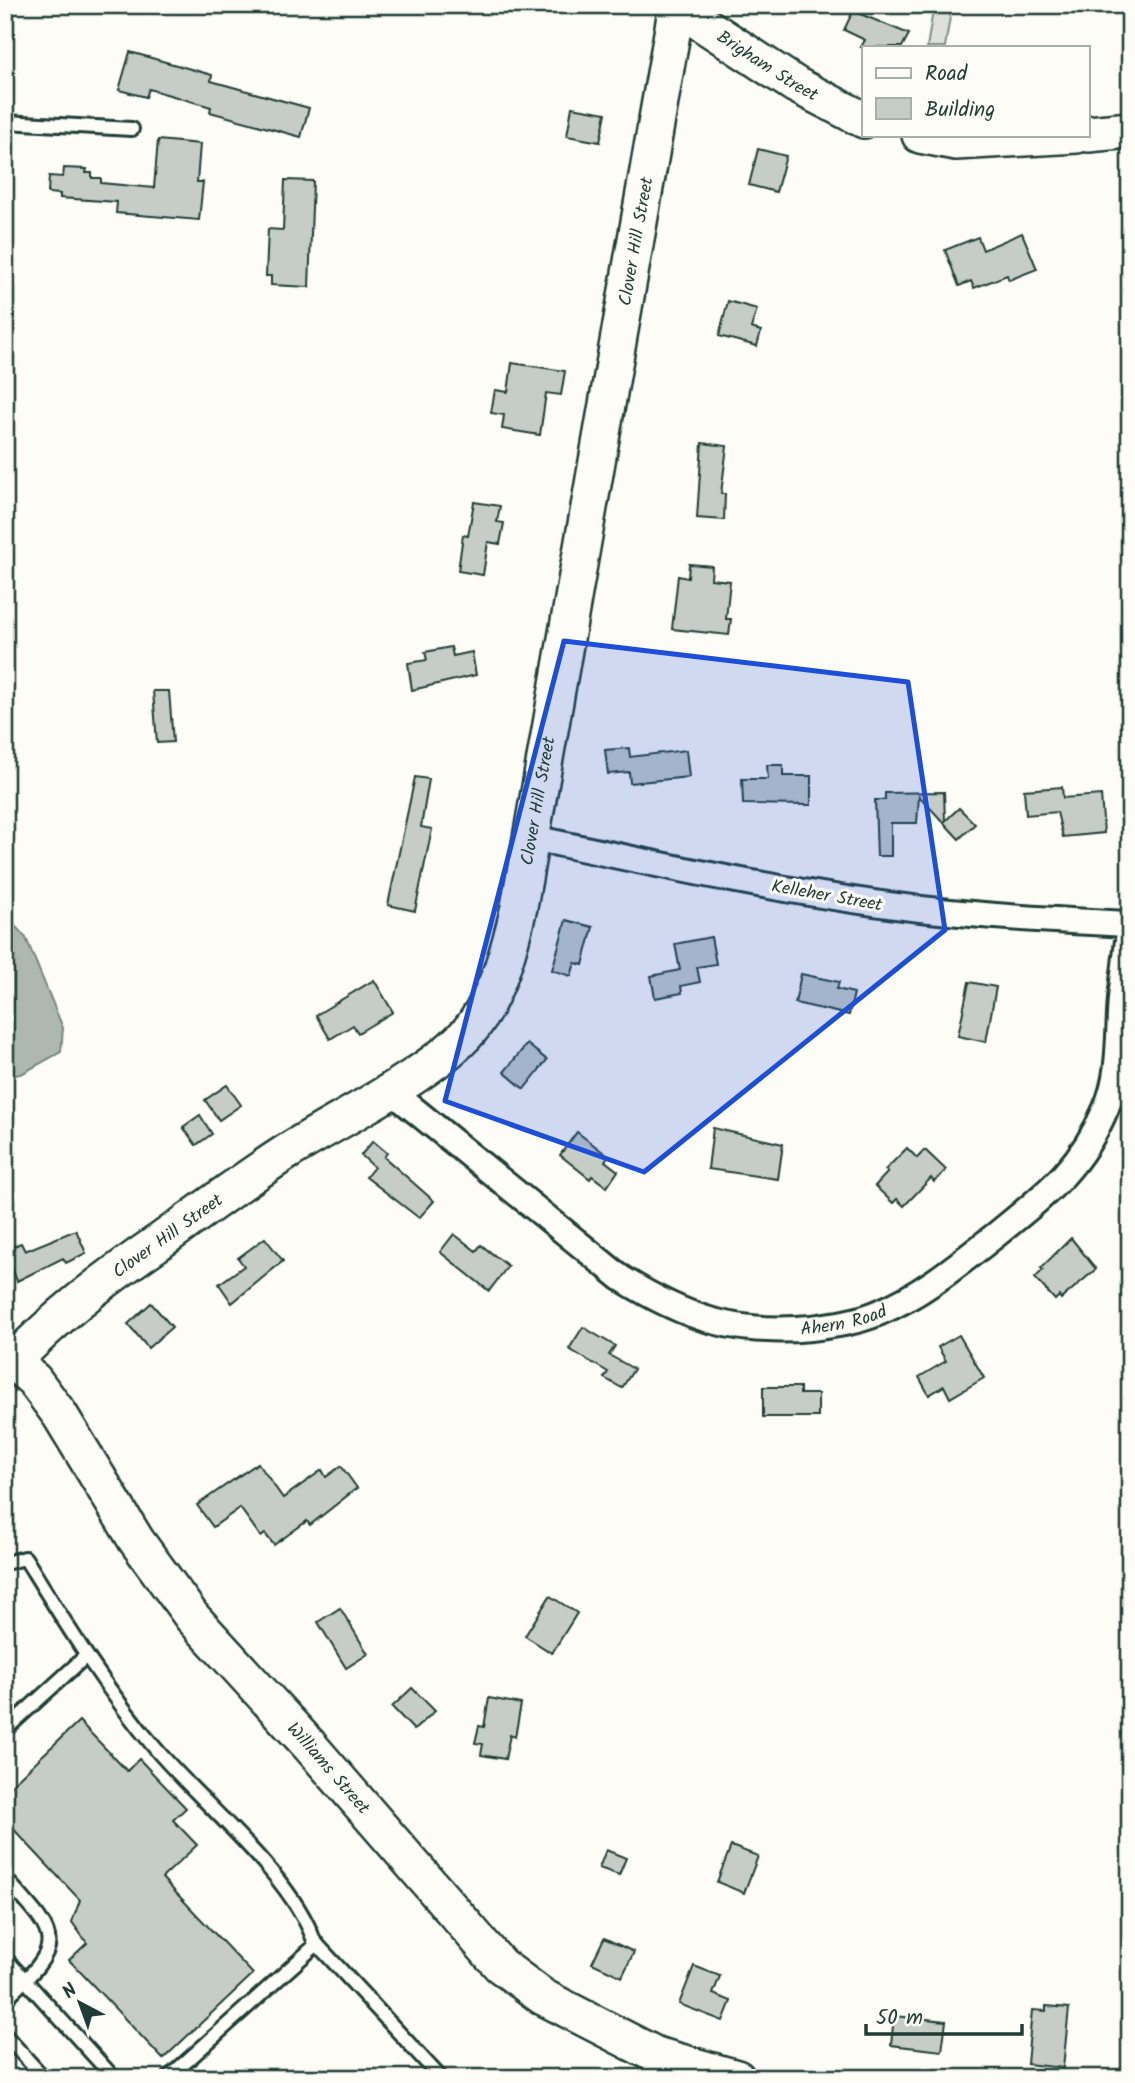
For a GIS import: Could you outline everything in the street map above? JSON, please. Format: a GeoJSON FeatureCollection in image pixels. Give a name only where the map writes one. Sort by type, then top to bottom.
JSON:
{"type":"FeatureCollection","features":[{"type":"Feature","properties":{"kind":"street","name":"Brigham Street"},"geometry":{"type":"LineString","coordinates":[[677,6],[796,85],[862,119]]}},
{"type":"Feature","properties":{"kind":"street","name":"Clover Hill Street"},"geometry":{"type":"LineString","coordinates":[[9,1361],[78,1300],[214,1201],[390,1090],[459,1041],[482,1011],[513,934],[677,6]]}},
{"type":"Feature","properties":{"kind":"street"},"geometry":{"type":"LineString","coordinates":[[1090,134],[1130,130]]}},
{"type":"Feature","properties":{"kind":"street"},"geometry":{"type":"LineString","coordinates":[[925,136],[956,142],[1060,136]]}},
{"type":"Feature","properties":{"kind":"street","name":"Kelleher Street"},"geometry":{"type":"LineString","coordinates":[[529,837],[715,876],[896,906],[1032,919],[1130,924]]}},
{"type":"Feature","properties":{"kind":"street","name":"Ahern Road"},"geometry":{"type":"LineString","coordinates":[[390,1090],[621,1278],[663,1304],[711,1323],[751,1330],[840,1325],[877,1314],[922,1290],[1069,1173],[1090,1141],[1111,1093],[1117,1067],[1130,924]]}},
{"type":"Feature","properties":{"kind":"street","name":"Williams Street"},"geometry":{"type":"LineString","coordinates":[[9,1361],[34,1380],[60,1415],[136,1541],[192,1618],[310,1746],[500,1965],[543,1997],[656,2055],[737,2078]]}},
{"type":"Feature","properties":{"kind":"lane"},"geometry":{"type":"LineString","coordinates":[[5,122],[132,129]]}},
{"type":"Feature","properties":{"kind":"lane"},"geometry":{"type":"LineString","coordinates":[[5,1563],[26,1558],[86,1656],[155,1748],[281,1884],[306,1919],[317,1944],[440,2078]]}},
{"type":"Feature","properties":{"kind":"lane"},"geometry":{"type":"LineString","coordinates":[[5,1730],[86,1656]]}},
{"type":"Feature","properties":{"kind":"lane"},"geometry":{"type":"LineString","coordinates":[[5,1878],[43,1920],[49,1932],[44,1959],[26,1981],[5,1999]]}},
{"type":"Feature","properties":{"kind":"lane"},"geometry":{"type":"LineString","coordinates":[[168,2078],[317,1944]]}},
{"type":"Feature","properties":{"kind":"lane"},"geometry":{"type":"LineString","coordinates":[[5,1958],[114,2078]]}},
{"type":"Feature","properties":{"kind":"lane"},"geometry":{"type":"LineString","coordinates":[[5,2035],[44,2078]]}},
{"type":"Feature","properties":{"kind":"highlighted area"},"geometry":{"type":"Polygon","coordinates":[[[564,641],[908,682],[945,930],[644,1172],[445,1101],[564,641]]]}},
{"type":"Feature","properties":{"kind":"shaded area"},"geometry":{"type":"Polygon","coordinates":[[[934,5],[952,5],[945,46],[927,46],[934,5]]]}},
{"type":"Feature","properties":{"kind":"shaded area"},"geometry":{"type":"Polygon","coordinates":[[[5,924],[16,927],[26,938],[63,1028],[61,1052],[23,1073],[5,1078],[5,924]]]}},
{"type":"Feature","properties":{"kind":"building"},"geometry":{"type":"Polygon","coordinates":[[[853,11],[909,34],[903,46],[861,47],[865,40],[844,30],[853,11]]]}},
{"type":"Feature","properties":{"kind":"building"},"geometry":{"type":"Polygon","coordinates":[[[130,52],[212,75],[211,81],[309,108],[301,137],[210,112],[211,107],[149,89],[146,97],[119,90],[130,52]]]}},
{"type":"Feature","properties":{"kind":"building"},"geometry":{"type":"Polygon","coordinates":[[[572,107],[606,113],[600,142],[567,136],[572,107]]]}},
{"type":"Feature","properties":{"kind":"building"},"geometry":{"type":"Polygon","coordinates":[[[158,140],[200,144],[197,182],[203,182],[199,220],[116,213],[117,202],[60,198],[60,194],[48,193],[49,176],[63,177],[64,168],[87,169],[86,173],[92,173],[92,178],[101,178],[101,183],[154,188],[158,140]]]}},
{"type":"Feature","properties":{"kind":"building"},"geometry":{"type":"Polygon","coordinates":[[[758,149],[786,156],[776,192],[749,185],[758,149]]]}},
{"type":"Feature","properties":{"kind":"building"},"geometry":{"type":"Polygon","coordinates":[[[285,180],[313,181],[309,287],[271,285],[271,276],[266,276],[268,229],[283,230],[285,180]]]}},
{"type":"Feature","properties":{"kind":"building"},"geometry":{"type":"Polygon","coordinates":[[[1022,233],[1037,269],[1009,280],[1007,275],[974,288],[971,281],[959,286],[945,250],[978,237],[983,250],[1022,233]]]}},
{"type":"Feature","properties":{"kind":"building"},"geometry":{"type":"Polygon","coordinates":[[[728,301],[757,309],[751,328],[761,331],[757,346],[719,336],[728,301]]]}},
{"type":"Feature","properties":{"kind":"building"},"geometry":{"type":"Polygon","coordinates":[[[512,363],[565,371],[561,395],[546,393],[540,435],[502,429],[504,415],[491,413],[495,390],[508,392],[512,363]]]}},
{"type":"Feature","properties":{"kind":"building"},"geometry":{"type":"Polygon","coordinates":[[[702,443],[727,446],[721,494],[725,494],[724,520],[697,518],[702,443]]]}},
{"type":"Feature","properties":{"kind":"building"},"geometry":{"type":"Polygon","coordinates":[[[474,502],[500,506],[497,522],[504,523],[500,544],[488,542],[483,575],[458,571],[463,535],[468,536],[474,502]]]}},
{"type":"Feature","properties":{"kind":"building"},"geometry":{"type":"Polygon","coordinates":[[[689,564],[712,566],[711,579],[730,581],[726,619],[731,619],[729,635],[672,629],[678,576],[688,578],[689,564]]]}},
{"type":"Feature","properties":{"kind":"building"},"geometry":{"type":"Polygon","coordinates":[[[451,647],[453,656],[472,652],[476,675],[412,690],[408,663],[427,660],[425,652],[451,647]]]}},
{"type":"Feature","properties":{"kind":"building"},"geometry":{"type":"Polygon","coordinates":[[[153,691],[169,691],[173,742],[157,743],[153,691]]]}},
{"type":"Feature","properties":{"kind":"building"},"geometry":{"type":"Polygon","coordinates":[[[629,748],[630,757],[686,750],[689,777],[630,783],[629,772],[608,774],[605,750],[629,748]]]}},
{"type":"Feature","properties":{"kind":"building"},"geometry":{"type":"Polygon","coordinates":[[[767,765],[783,765],[783,776],[811,776],[811,805],[743,804],[742,779],[768,779],[767,765]]]}},
{"type":"Feature","properties":{"kind":"building"},"geometry":{"type":"Polygon","coordinates":[[[415,777],[429,779],[421,827],[432,829],[415,911],[388,905],[415,777]]]}},
{"type":"Feature","properties":{"kind":"building"},"geometry":{"type":"Polygon","coordinates":[[[1062,787],[1063,798],[1101,795],[1104,833],[1063,837],[1057,812],[1026,815],[1024,790],[1062,787]]]}},
{"type":"Feature","properties":{"kind":"building"},"geometry":{"type":"Polygon","coordinates":[[[944,792],[945,821],[959,808],[975,824],[959,839],[919,796],[917,823],[891,823],[891,856],[877,856],[875,800],[885,800],[885,793],[944,792]]]}},
{"type":"Feature","properties":{"kind":"building"},"geometry":{"type":"Polygon","coordinates":[[[566,920],[593,927],[583,965],[575,963],[571,976],[552,970],[566,920]]]}},
{"type":"Feature","properties":{"kind":"building"},"geometry":{"type":"Polygon","coordinates":[[[711,937],[716,964],[697,967],[700,982],[681,986],[682,993],[655,998],[651,976],[680,970],[675,944],[711,937]]]}},
{"type":"Feature","properties":{"kind":"building"},"geometry":{"type":"Polygon","coordinates":[[[801,974],[839,982],[837,989],[854,993],[849,1015],[795,1003],[801,974]]]}},
{"type":"Feature","properties":{"kind":"building"},"geometry":{"type":"Polygon","coordinates":[[[374,980],[393,1012],[358,1033],[353,1025],[330,1039],[316,1015],[374,980]]]}},
{"type":"Feature","properties":{"kind":"building"},"geometry":{"type":"Polygon","coordinates":[[[969,982],[996,987],[986,1042],[958,1036],[969,982]]]}},
{"type":"Feature","properties":{"kind":"building"},"geometry":{"type":"Polygon","coordinates":[[[527,1044],[547,1060],[524,1089],[504,1072],[527,1044]]]}},
{"type":"Feature","properties":{"kind":"building"},"geometry":{"type":"Polygon","coordinates":[[[227,1085],[241,1105],[219,1120],[205,1100],[227,1085]]]}},
{"type":"Feature","properties":{"kind":"building"},"geometry":{"type":"Polygon","coordinates":[[[200,1115],[212,1134],[196,1145],[183,1127],[200,1115]]]}},
{"type":"Feature","properties":{"kind":"building"},"geometry":{"type":"Polygon","coordinates":[[[713,1128],[783,1144],[778,1179],[708,1169],[713,1128]]]}},
{"type":"Feature","properties":{"kind":"building"},"geometry":{"type":"Polygon","coordinates":[[[577,1132],[608,1156],[605,1161],[618,1171],[607,1187],[592,1176],[590,1179],[560,1155],[577,1132]]]}},
{"type":"Feature","properties":{"kind":"building"},"geometry":{"type":"Polygon","coordinates":[[[373,1141],[387,1153],[384,1157],[434,1201],[419,1218],[366,1177],[374,1167],[361,1155],[373,1141]]]}},
{"type":"Feature","properties":{"kind":"building"},"geometry":{"type":"Polygon","coordinates":[[[907,1148],[917,1158],[925,1150],[946,1170],[934,1182],[931,1178],[904,1206],[897,1199],[893,1203],[875,1186],[888,1172],[885,1170],[907,1148]]]}},
{"type":"Feature","properties":{"kind":"building"},"geometry":{"type":"Polygon","coordinates":[[[76,1230],[86,1253],[66,1263],[63,1258],[17,1281],[5,1250],[21,1243],[25,1251],[76,1230]]]}},
{"type":"Feature","properties":{"kind":"building"},"geometry":{"type":"Polygon","coordinates":[[[454,1234],[476,1251],[481,1245],[508,1266],[489,1291],[440,1252],[454,1234]]]}},
{"type":"Feature","properties":{"kind":"building"},"geometry":{"type":"Polygon","coordinates":[[[265,1238],[283,1261],[232,1303],[219,1284],[244,1266],[238,1258],[265,1238]]]}},
{"type":"Feature","properties":{"kind":"building"},"geometry":{"type":"Polygon","coordinates":[[[1071,1238],[1096,1269],[1061,1299],[1059,1296],[1055,1300],[1035,1278],[1043,1270],[1041,1268],[1071,1238]]]}},
{"type":"Feature","properties":{"kind":"building"},"geometry":{"type":"Polygon","coordinates":[[[151,1303],[172,1327],[148,1348],[128,1324],[151,1303]]]}},
{"type":"Feature","properties":{"kind":"building"},"geometry":{"type":"Polygon","coordinates":[[[583,1327],[615,1346],[609,1355],[634,1369],[622,1388],[604,1378],[608,1372],[569,1349],[583,1327]]]}},
{"type":"Feature","properties":{"kind":"building"},"geometry":{"type":"Polygon","coordinates":[[[959,1335],[984,1378],[950,1398],[944,1386],[929,1395],[919,1377],[946,1361],[938,1347],[959,1335]]]}},
{"type":"Feature","properties":{"kind":"building"},"geometry":{"type":"Polygon","coordinates":[[[763,1387],[800,1387],[800,1394],[818,1394],[818,1417],[763,1417],[763,1387]]]}},
{"type":"Feature","properties":{"kind":"building"},"geometry":{"type":"Polygon","coordinates":[[[258,1463],[283,1498],[322,1470],[326,1477],[341,1466],[357,1488],[310,1525],[307,1521],[274,1545],[265,1534],[261,1537],[240,1508],[213,1527],[197,1505],[258,1463]]]}},
{"type":"Feature","properties":{"kind":"building"},"geometry":{"type":"Polygon","coordinates":[[[550,1596],[577,1613],[552,1653],[525,1636],[550,1596]]]}},
{"type":"Feature","properties":{"kind":"building"},"geometry":{"type":"Polygon","coordinates":[[[340,1608],[368,1654],[346,1668],[318,1622],[340,1608]]]}},
{"type":"Feature","properties":{"kind":"building"},"geometry":{"type":"Polygon","coordinates":[[[412,1688],[435,1711],[414,1730],[392,1707],[412,1688]]]}},
{"type":"Feature","properties":{"kind":"building"},"geometry":{"type":"Polygon","coordinates":[[[489,1698],[521,1704],[515,1737],[510,1735],[505,1759],[481,1755],[483,1744],[475,1743],[479,1726],[484,1727],[489,1698]]]}},
{"type":"Feature","properties":{"kind":"building"},"geometry":{"type":"Polygon","coordinates":[[[79,1721],[127,1771],[139,1759],[186,1808],[173,1820],[197,1845],[162,1878],[253,1974],[163,2059],[69,1960],[87,1943],[72,1922],[80,1900],[5,1820],[5,1791],[79,1721]]]}},
{"type":"Feature","properties":{"kind":"building"},"geometry":{"type":"Polygon","coordinates":[[[731,1846],[758,1856],[744,1893],[717,1882],[731,1846]]]}},
{"type":"Feature","properties":{"kind":"building"},"geometry":{"type":"Polygon","coordinates":[[[606,1850],[626,1858],[619,1875],[599,1868],[606,1850]]]}},
{"type":"Feature","properties":{"kind":"building"},"geometry":{"type":"Polygon","coordinates":[[[604,1938],[634,1952],[622,1977],[592,1963],[604,1938]]]}},
{"type":"Feature","properties":{"kind":"building"},"geometry":{"type":"Polygon","coordinates":[[[694,1966],[720,1976],[713,1994],[731,2001],[723,2021],[679,2004],[694,1966]]]}},
{"type":"Feature","properties":{"kind":"building"},"geometry":{"type":"Polygon","coordinates":[[[1046,2006],[1069,2008],[1063,2068],[1027,2064],[1032,2010],[1046,2011],[1046,2006]]]}},
{"type":"Feature","properties":{"kind":"building"},"geometry":{"type":"Polygon","coordinates":[[[894,2016],[946,2021],[942,2051],[891,2045],[894,2016]]]}}]}
